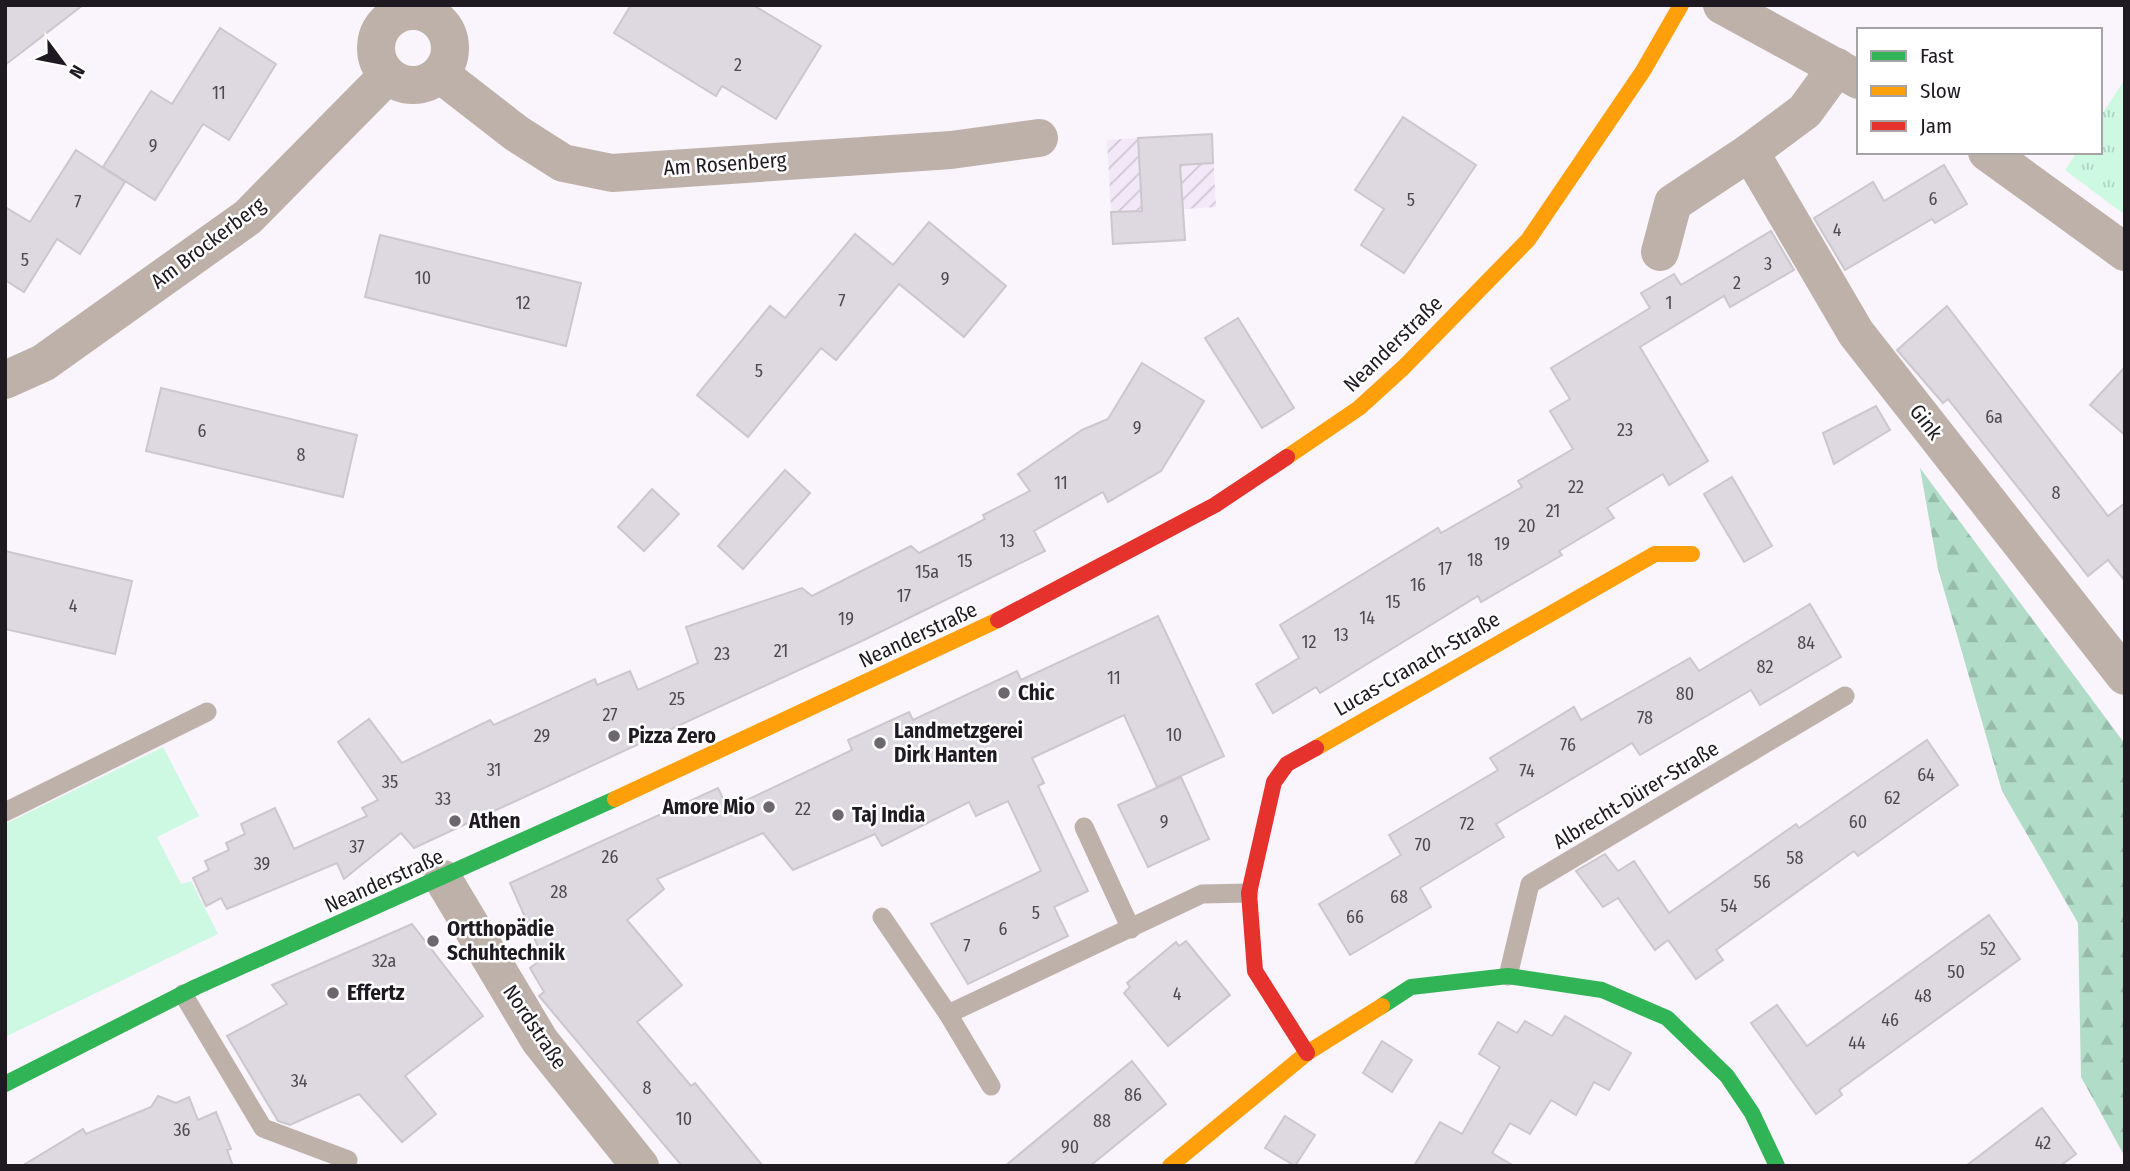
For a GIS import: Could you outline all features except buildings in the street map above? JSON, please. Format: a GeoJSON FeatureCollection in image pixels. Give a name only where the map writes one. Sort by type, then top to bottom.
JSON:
{"type":"FeatureCollection","features":[{"type":"Feature","properties":{"kind":"main road","name":"Neanderstraße"},"geometry":{"type":"LineString","coordinates":[[5,1084],[183,994],[443,879],[960,640],[1215,505],[1359,408],[1404,367],[1528,240],[1643,72],[1681,5]]}},
{"type":"Feature","properties":{"kind":"main road","name":"Lucas-Cranach-Straße"},"geometry":{"type":"LineString","coordinates":[[1307,1053],[1255,971],[1249,893],[1274,782],[1287,764],[1655,554],[1692,554]]}},
{"type":"Feature","properties":{"kind":"main road"},"geometry":{"type":"LineString","coordinates":[[1170,1166],[1307,1053],[1412,987],[1508,975],[1602,990],[1667,1017],[1727,1076],[1752,1113],[1777,1166]]}},
{"type":"Feature","properties":{"kind":"street"},"geometry":{"type":"LineString","coordinates":[[1660,252],[1673,203],[1750,152],[1805,111],[1848,74],[1722,5]]}},
{"type":"Feature","properties":{"kind":"street"},"geometry":{"type":"LineString","coordinates":[[404,11],[444,13],[450,53],[440,74],[420,85],[397,82],[387,76],[380,67],[375,44],[375,14],[404,11]]}},
{"type":"Feature","properties":{"kind":"street","name":"Am Rosenberg"},"geometry":{"type":"LineString","coordinates":[[440,74],[516,133],[563,163],[611,173],[951,150],[1039,138]]}},
{"type":"Feature","properties":{"kind":"street","name":"Am Brockerberg"},"geometry":{"type":"LineString","coordinates":[[5,380],[43,363],[248,218],[387,76]]}},
{"type":"Feature","properties":{"kind":"street","name":"Gink"},"geometry":{"type":"LineString","coordinates":[[1750,152],[1856,333],[2125,676]]}},
{"type":"Feature","properties":{"kind":"street"},"geometry":{"type":"LineString","coordinates":[[1990,154],[2125,252]]}},
{"type":"Feature","properties":{"kind":"street","name":"Nordstraße"},"geometry":{"type":"LineString","coordinates":[[443,879],[540,1041],[639,1166]]}},
{"type":"Feature","properties":{"kind":"lane","name":"Albrecht-Dürer-Straße"},"geometry":{"type":"LineString","coordinates":[[1508,975],[1530,884],[1846,696]]}},
{"type":"Feature","properties":{"kind":"lane"},"geometry":{"type":"LineString","coordinates":[[5,812],[207,712]]}},
{"type":"Feature","properties":{"kind":"lane"},"geometry":{"type":"LineString","coordinates":[[1084,827],[1131,929]]}},
{"type":"Feature","properties":{"kind":"lane"},"geometry":{"type":"LineString","coordinates":[[948,1014],[1202,894],[1249,893]]}},
{"type":"Feature","properties":{"kind":"lane"},"geometry":{"type":"LineString","coordinates":[[882,917],[948,1014],[991,1086]]}},
{"type":"Feature","properties":{"kind":"lane"},"geometry":{"type":"LineString","coordinates":[[183,994],[263,1128],[348,1160]]}},
{"type":"Feature","properties":{"kind":"shaded area"},"geometry":{"type":"Polygon","coordinates":[[[1212,134],[1216,207],[1183,209],[1185,240],[1113,244],[1107,140],[1212,134]]]}},
{"type":"Feature","properties":{"kind":"green space"},"geometry":{"type":"Polygon","coordinates":[[[2125,79],[2125,215],[2065,170],[2076,154],[2102,154],[2102,114],[2125,79]]]}},
{"type":"Feature","properties":{"kind":"green space"},"geometry":{"type":"Polygon","coordinates":[[[1920,468],[2125,744],[2125,1157],[2081,1077],[2078,923],[2002,791],[1938,569],[1920,468]]]}},
{"type":"Feature","properties":{"kind":"green space"},"geometry":{"type":"Polygon","coordinates":[[[163,747],[199,816],[157,837],[181,884],[191,881],[218,934],[5,1037],[5,824],[163,747]]]}},
{"type":"Feature","properties":{"kind":"traffic: fast"},"geometry":{"type":"LineString","coordinates":[[5,1084],[196,987],[615,799]]}},
{"type":"Feature","properties":{"kind":"traffic: fast"},"geometry":{"type":"LineString","coordinates":[[1382,1006],[1411,987],[1508,976],[1602,990],[1667,1018],[1727,1076],[1752,1113],[1777,1166]]}},
{"type":"Feature","properties":{"kind":"traffic: slow"},"geometry":{"type":"LineString","coordinates":[[1287,457],[1359,408],[1404,367],[1528,240],[1643,71],[1681,5]]}},
{"type":"Feature","properties":{"kind":"traffic: slow"},"geometry":{"type":"LineString","coordinates":[[1316,748],[1655,554],[1692,554]]}},
{"type":"Feature","properties":{"kind":"traffic: slow"},"geometry":{"type":"LineString","coordinates":[[615,799],[998,620]]}},
{"type":"Feature","properties":{"kind":"traffic: slow"},"geometry":{"type":"LineString","coordinates":[[1170,1166],[1307,1053],[1382,1006]]}},
{"type":"Feature","properties":{"kind":"traffic: jam"},"geometry":{"type":"LineString","coordinates":[[998,620],[1215,505],[1287,457]]}},
{"type":"Feature","properties":{"kind":"traffic: jam"},"geometry":{"type":"LineString","coordinates":[[1307,1053],[1255,971],[1249,893],[1274,782],[1287,764],[1316,748]]}},
{"type":"Feature","properties":{"kind":"place","name":"Chic"},"geometry":{"type":"Point","coordinates":[1004,693]}},
{"type":"Feature","properties":{"kind":"place","name":"Pizza Zero"},"geometry":{"type":"Point","coordinates":[614,736]}},
{"type":"Feature","properties":{"kind":"place","name":"Landmetzgerei Dirk Hanten"},"geometry":{"type":"Point","coordinates":[880,743]}},
{"type":"Feature","properties":{"kind":"place","name":"Amore Mio"},"geometry":{"type":"Point","coordinates":[769,807]}},
{"type":"Feature","properties":{"kind":"place","name":"Taj India"},"geometry":{"type":"Point","coordinates":[838,815]}},
{"type":"Feature","properties":{"kind":"place","name":"Athen"},"geometry":{"type":"Point","coordinates":[455,821]}},
{"type":"Feature","properties":{"kind":"place","name":"Ortthopädie Schuhtechnik"},"geometry":{"type":"Point","coordinates":[433,941]}},
{"type":"Feature","properties":{"kind":"place","name":"Effertz"},"geometry":{"type":"Point","coordinates":[333,993]}}]}
